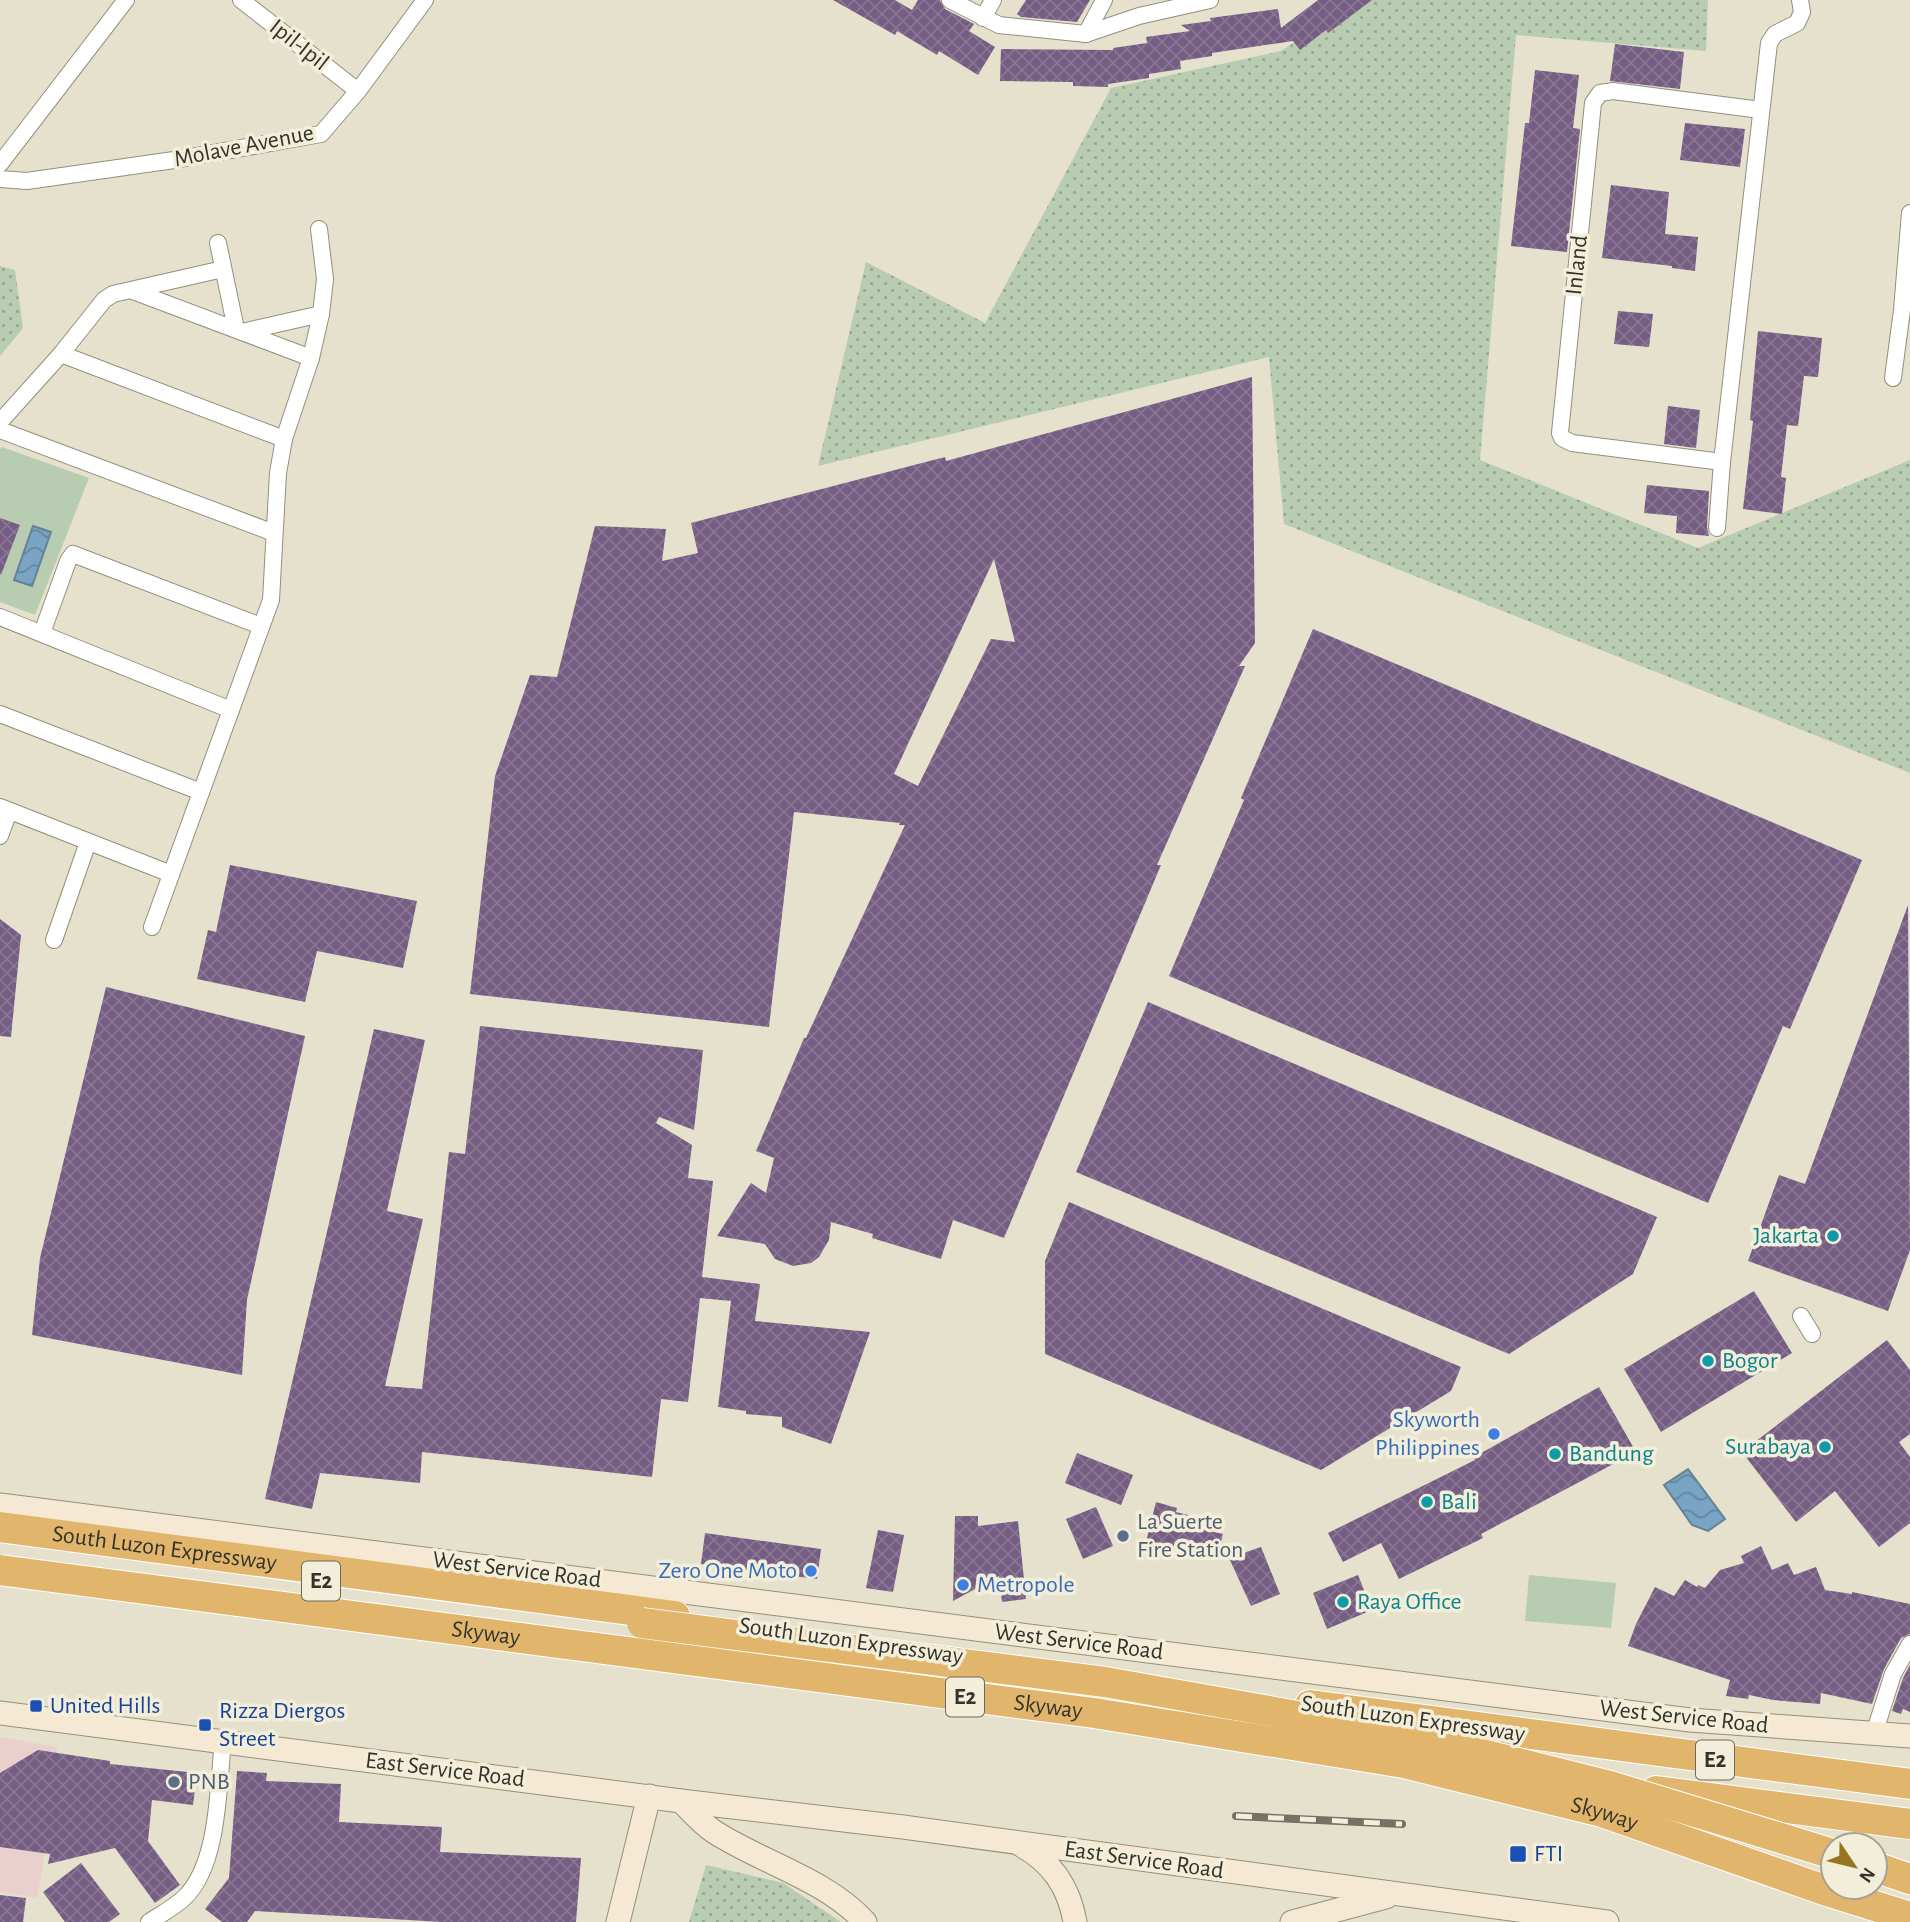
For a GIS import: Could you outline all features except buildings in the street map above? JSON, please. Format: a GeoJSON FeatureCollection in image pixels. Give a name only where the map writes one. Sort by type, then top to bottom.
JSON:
{"type":"FeatureCollection","features":[{"type":"Feature","properties":{"kind":"highway","name":"South Luzon Expressway"},"geometry":{"type":"LineString","coordinates":[[0,1527],[642,1612],[1560,1740],[1910,1784]]}},
{"type":"Feature","properties":{"kind":"highway","name":"Skyway"},"geometry":{"type":"LineString","coordinates":[[0,1538],[1131,1687],[1410,1736],[1610,1786],[1819,1850]]}},
{"type":"Feature","properties":{"kind":"highway","name":"Skyway"},"geometry":{"type":"LineString","coordinates":[[0,1570],[1094,1713],[1404,1763],[1602,1812],[1830,1892],[1910,1917]]}},
{"type":"Feature","properties":{"kind":"highway","name":"South Luzon Expressway"},"geometry":{"type":"LineString","coordinates":[[0,1577],[304,1618],[633,1657],[1513,1775],[1910,1824]]}},
{"type":"Feature","properties":{"kind":"highway"},"geometry":{"type":"LineString","coordinates":[[1579,1782],[1910,1843]]}},
{"type":"Feature","properties":{"kind":"highway"},"geometry":{"type":"LineString","coordinates":[[1889,1872],[1910,1879]]}},
{"type":"Feature","properties":{"kind":"main road","name":"West Service Road"},"geometry":{"type":"LineString","coordinates":[[0,1505],[1690,1720],[1910,1736]]}},
{"type":"Feature","properties":{"kind":"main road","name":"East Service Road"},"geometry":{"type":"LineString","coordinates":[[0,1713],[1013,1842],[1607,1922]]}},
{"type":"Feature","properties":{"kind":"main road"},"geometry":{"type":"LineString","coordinates":[[618,1922],[649,1797]]}},
{"type":"Feature","properties":{"kind":"main road"},"geometry":{"type":"LineString","coordinates":[[681,1801],[710,1829],[827,1892],[865,1922]]}},
{"type":"Feature","properties":{"kind":"main road"},"geometry":{"type":"LineString","coordinates":[[1013,1842],[1040,1858],[1058,1876],[1068,1896],[1075,1922]]}},
{"type":"Feature","properties":{"kind":"main road"},"geometry":{"type":"LineString","coordinates":[[1292,1922],[1400,1894]]}},
{"type":"Feature","properties":{"kind":"street"},"geometry":{"type":"LineString","coordinates":[[0,164],[126,0]]}},
{"type":"Feature","properties":{"kind":"street","name":"Ipil-Ipil"},"geometry":{"type":"LineString","coordinates":[[241,0],[358,91]]}},
{"type":"Feature","properties":{"kind":"street","name":"Molave Avenue"},"geometry":{"type":"LineString","coordinates":[[0,179],[27,181],[315,136],[326,130],[358,91],[425,0]]}},
{"type":"Feature","properties":{"kind":"street"},"geometry":{"type":"LineString","coordinates":[[950,0],[999,25],[1086,34],[1139,16],[1210,0]]}},
{"type":"Feature","properties":{"kind":"street"},"geometry":{"type":"LineString","coordinates":[[983,18],[993,0]]}},
{"type":"Feature","properties":{"kind":"street"},"geometry":{"type":"LineString","coordinates":[[1086,34],[1104,0]]}},
{"type":"Feature","properties":{"kind":"street"},"geometry":{"type":"LineString","coordinates":[[1717,528],[1721,462],[1769,43],[1775,34],[1797,23],[1802,12],[1800,0]]}},
{"type":"Feature","properties":{"kind":"street","name":"Inland"},"geometry":{"type":"LineString","coordinates":[[1721,462],[1572,443],[1562,438],[1560,433],[1593,103],[1600,93],[1613,91],[1761,110]]}},
{"type":"Feature","properties":{"kind":"street"},"geometry":{"type":"LineString","coordinates":[[1893,378],[1910,213]]}},
{"type":"Feature","properties":{"kind":"street"},"geometry":{"type":"LineString","coordinates":[[152,927],[271,600],[278,473],[284,439],[311,358],[321,314],[325,279],[319,229]]}},
{"type":"Feature","properties":{"kind":"street"},"geometry":{"type":"LineString","coordinates":[[218,243],[239,331]]}},
{"type":"Feature","properties":{"kind":"street"},"geometry":{"type":"LineString","coordinates":[[0,422],[61,354],[104,300],[113,294],[223,269]]}},
{"type":"Feature","properties":{"kind":"street"},"geometry":{"type":"LineString","coordinates":[[133,290],[311,358]]}},
{"type":"Feature","properties":{"kind":"street"},"geometry":{"type":"LineString","coordinates":[[239,331],[321,314]]}},
{"type":"Feature","properties":{"kind":"street"},"geometry":{"type":"LineString","coordinates":[[61,354],[284,439]]}},
{"type":"Feature","properties":{"kind":"street"},"geometry":{"type":"LineString","coordinates":[[0,430],[274,533]]}},
{"type":"Feature","properties":{"kind":"street"},"geometry":{"type":"LineString","coordinates":[[42,633],[73,554],[261,626]]}},
{"type":"Feature","properties":{"kind":"street"},"geometry":{"type":"LineString","coordinates":[[0,617],[231,710]]}},
{"type":"Feature","properties":{"kind":"street"},"geometry":{"type":"LineString","coordinates":[[0,713],[201,792]]}},
{"type":"Feature","properties":{"kind":"street"},"geometry":{"type":"LineString","coordinates":[[0,836],[5,809],[172,874]]}},
{"type":"Feature","properties":{"kind":"street"},"geometry":{"type":"LineString","coordinates":[[54,940],[88,842]]}},
{"type":"Feature","properties":{"kind":"street"},"geometry":{"type":"LineString","coordinates":[[1801,1316],[1812,1334]]}},
{"type":"Feature","properties":{"kind":"street"},"geometry":{"type":"LineString","coordinates":[[1874,1734],[1893,1674],[1910,1644]]}},
{"type":"Feature","properties":{"kind":"street"},"geometry":{"type":"LineString","coordinates":[[149,1922],[185,1897],[197,1882],[210,1853],[223,1741]]}},
{"type":"Feature","properties":{"kind":"shaded area"},"geometry":{"type":"Polygon","coordinates":[[[0,1737],[57,1747],[37,1898],[0,1892],[0,1737]]]}},
{"type":"Feature","properties":{"kind":"green space"},"geometry":{"type":"Polygon","coordinates":[[[1359,0],[1708,0],[1706,51],[1516,35],[1480,460],[1698,548],[1910,460],[1910,773],[1284,524],[1269,357],[818,466],[866,262],[985,323],[1111,88],[1281,51],[1359,0]]]}},
{"type":"Feature","properties":{"kind":"green space"},"geometry":{"type":"Polygon","coordinates":[[[0,266],[15,270],[23,328],[0,356],[0,266]]]}},
{"type":"Feature","properties":{"kind":"green space"},"geometry":{"type":"Polygon","coordinates":[[[2,447],[89,478],[35,615],[0,602],[2,447]]]}},
{"type":"Feature","properties":{"kind":"green space"},"geometry":{"type":"Polygon","coordinates":[[[1529,1575],[1616,1583],[1611,1628],[1525,1621],[1529,1575]]]}},
{"type":"Feature","properties":{"kind":"green space"},"geometry":{"type":"Polygon","coordinates":[[[706,1865],[783,1883],[841,1922],[689,1922],[706,1865]]]}},
{"type":"Feature","properties":{"kind":"water"},"geometry":{"type":"Polygon","coordinates":[[[33,526],[51,532],[32,586],[14,580],[33,526]]]}},
{"type":"Feature","properties":{"kind":"water"},"geometry":{"type":"Polygon","coordinates":[[[1688,1469],[1725,1519],[1708,1531],[1692,1525],[1664,1485],[1688,1469]]]}},
{"type":"Feature","properties":{"kind":"railway"},"geometry":{"type":"LineString","coordinates":[[1236,1816],[1402,1824]]}},
{"type":"Feature","properties":{"kind":"place","name":"Jakarta"},"geometry":{"type":"Point","coordinates":[1833,1236]}},
{"type":"Feature","properties":{"kind":"place","name":"Bogor"},"geometry":{"type":"Point","coordinates":[1708,1361]}},
{"type":"Feature","properties":{"kind":"place","name":"Skyworth Philippines"},"geometry":{"type":"Point","coordinates":[1494,1434]}},
{"type":"Feature","properties":{"kind":"place","name":"Surabaya"},"geometry":{"type":"Point","coordinates":[1825,1447]}},
{"type":"Feature","properties":{"kind":"place","name":"Bandung"},"geometry":{"type":"Point","coordinates":[1555,1454]}},
{"type":"Feature","properties":{"kind":"place","name":"Bali"},"geometry":{"type":"Point","coordinates":[1427,1502]}},
{"type":"Feature","properties":{"kind":"place","name":"La Suerte Fire Station"},"geometry":{"type":"Point","coordinates":[1123,1536]}},
{"type":"Feature","properties":{"kind":"place","name":"Zero One Moto"},"geometry":{"type":"Point","coordinates":[811,1571]}},
{"type":"Feature","properties":{"kind":"place","name":"Metropole"},"geometry":{"type":"Point","coordinates":[963,1585]}},
{"type":"Feature","properties":{"kind":"place","name":"Raya Office"},"geometry":{"type":"Point","coordinates":[1343,1602]}},
{"type":"Feature","properties":{"kind":"place","name":"United Hills"},"geometry":{"type":"Point","coordinates":[36,1706]}},
{"type":"Feature","properties":{"kind":"place","name":"Rizza Diergos Street"},"geometry":{"type":"Point","coordinates":[205,1725]}},
{"type":"Feature","properties":{"kind":"place","name":"PNB"},"geometry":{"type":"Point","coordinates":[174,1782]}},
{"type":"Feature","properties":{"kind":"place","name":"FTI"},"geometry":{"type":"Point","coordinates":[1518,1854]}}]}
